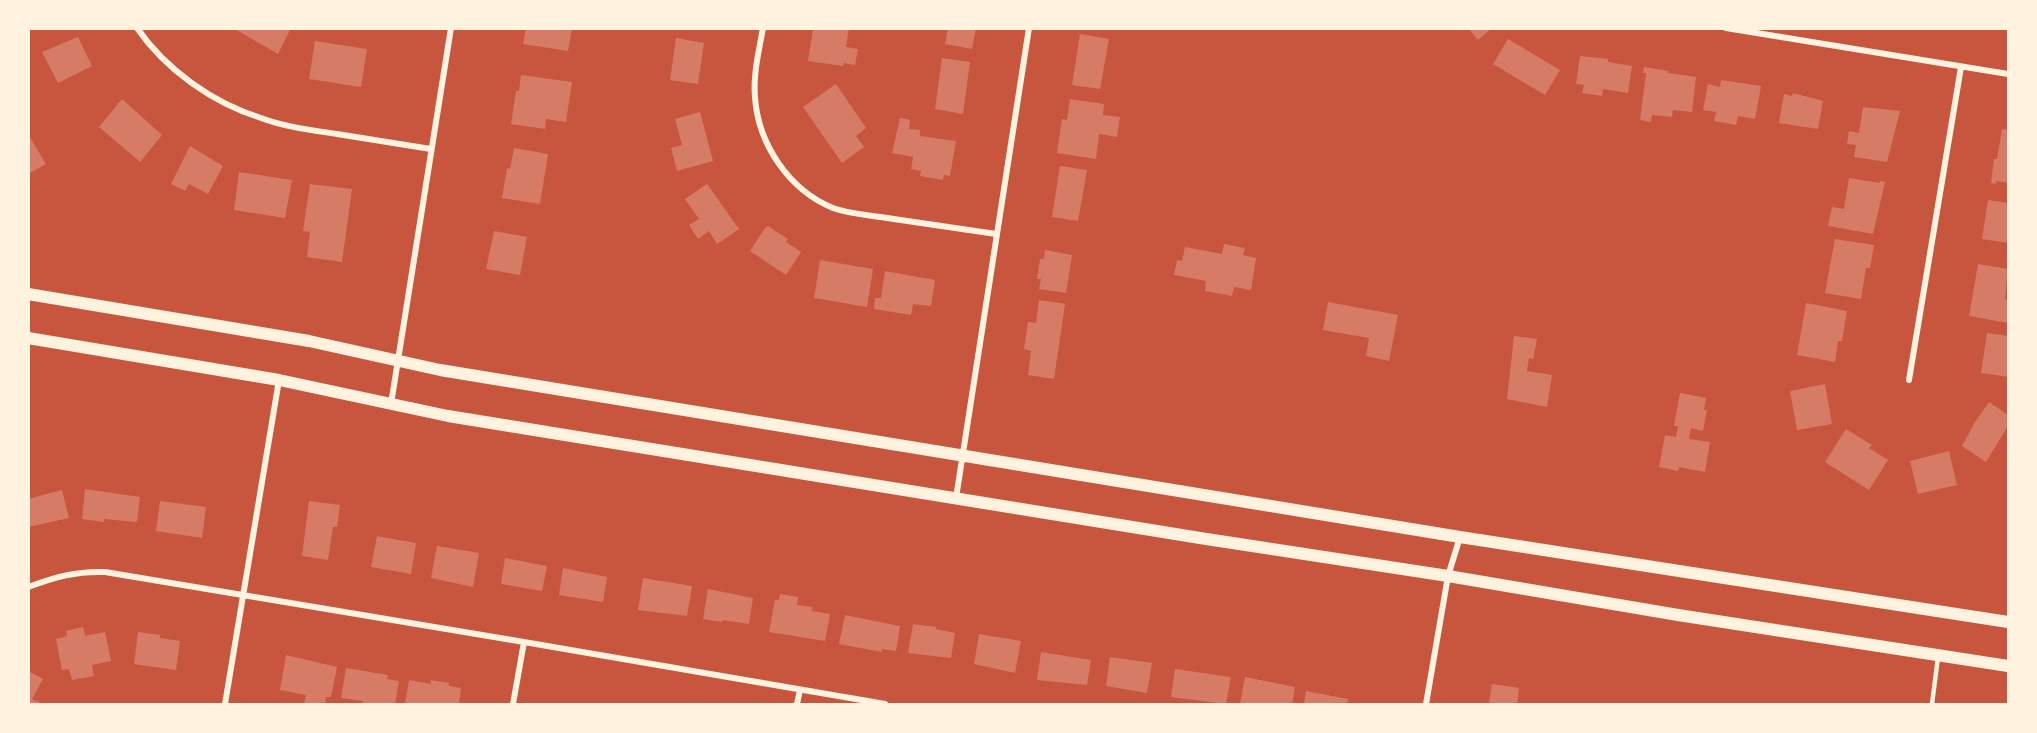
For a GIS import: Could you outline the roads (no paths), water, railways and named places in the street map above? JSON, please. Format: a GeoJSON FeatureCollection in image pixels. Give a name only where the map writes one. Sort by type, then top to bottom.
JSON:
{"type":"FeatureCollection","features":[{"type":"Feature","properties":{"kind":"main road"},"geometry":{"type":"LineString","coordinates":[[28,294],[309,341],[440,370],[1460,537],[2008,622]]}},
{"type":"Feature","properties":{"kind":"main road"},"geometry":{"type":"LineString","coordinates":[[28,338],[279,380],[448,417],[2008,666]]}},
{"type":"Feature","properties":{"kind":"street"},"geometry":{"type":"LineString","coordinates":[[137,28],[161,57],[186,79],[243,112],[296,128],[431,149]]}},
{"type":"Feature","properties":{"kind":"street"},"geometry":{"type":"LineString","coordinates":[[391,404],[451,28]]}},
{"type":"Feature","properties":{"kind":"street"},"geometry":{"type":"LineString","coordinates":[[763,28],[755,81],[757,115],[765,139],[775,158],[795,183],[812,197],[840,210],[996,234]]}},
{"type":"Feature","properties":{"kind":"street"},"geometry":{"type":"LineString","coordinates":[[956,498],[1029,28]]}},
{"type":"Feature","properties":{"kind":"street"},"geometry":{"type":"LineString","coordinates":[[1726,28],[2008,74]]}},
{"type":"Feature","properties":{"kind":"street"},"geometry":{"type":"LineString","coordinates":[[1775,37],[1776,28]]}},
{"type":"Feature","properties":{"kind":"street"},"geometry":{"type":"LineString","coordinates":[[1909,380],[1961,67]]}},
{"type":"Feature","properties":{"kind":"street"},"geometry":{"type":"LineString","coordinates":[[225,705],[279,380]]}},
{"type":"Feature","properties":{"kind":"street"},"geometry":{"type":"LineString","coordinates":[[1426,705],[1448,576],[1460,537]]}},
{"type":"Feature","properties":{"kind":"street"},"geometry":{"type":"LineString","coordinates":[[28,587],[73,573],[105,572],[885,705]]}},
{"type":"Feature","properties":{"kind":"street"},"geometry":{"type":"LineString","coordinates":[[513,705],[524,642]]}},
{"type":"Feature","properties":{"kind":"street"},"geometry":{"type":"LineString","coordinates":[[797,705],[800,690]]}},
{"type":"Feature","properties":{"kind":"lane"},"geometry":{"type":"LineString","coordinates":[[1932,705],[1938,654]]}}]}
